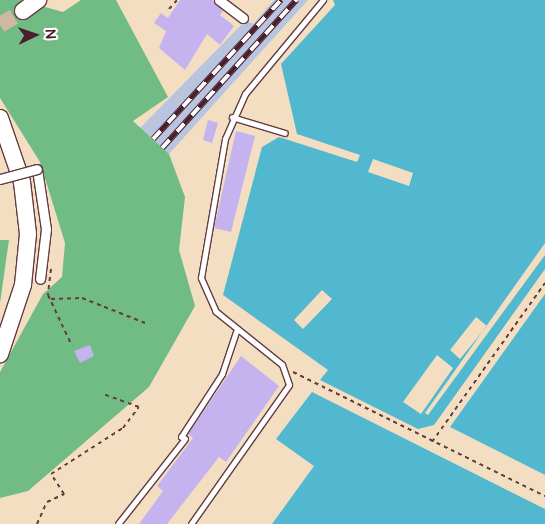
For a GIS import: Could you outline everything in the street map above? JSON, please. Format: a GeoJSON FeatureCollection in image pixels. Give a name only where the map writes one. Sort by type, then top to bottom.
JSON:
{"type":"FeatureCollection","features":[{"type":"Feature","properties":{"kind":"highway"},"geometry":{"type":"LineString","coordinates":[[23,11],[38,0]]}},
{"type":"Feature","properties":{"kind":"highway"},"geometry":{"type":"LineString","coordinates":[[0,118],[16,159],[28,218],[26,271],[0,354]]}},
{"type":"Feature","properties":{"kind":"highway"},"geometry":{"type":"LineString","coordinates":[[0,136],[15,184],[21,234],[19,268],[12,313],[0,334]]}},
{"type":"Feature","properties":{"kind":"street"},"geometry":{"type":"LineString","coordinates":[[219,0],[243,18]]}},
{"type":"Feature","properties":{"kind":"street"},"geometry":{"type":"LineString","coordinates":[[0,179],[37,169],[46,229],[44,267],[40,279]]}},
{"type":"Feature","properties":{"kind":"lane"},"geometry":{"type":"LineString","coordinates":[[192,524],[287,392],[289,380],[282,365],[236,332],[212,306],[200,272],[232,117],[245,94],[323,0]]}},
{"type":"Feature","properties":{"kind":"lane"},"geometry":{"type":"LineString","coordinates":[[232,117],[285,133]]}},
{"type":"Feature","properties":{"kind":"lane"},"geometry":{"type":"LineString","coordinates":[[118,524],[185,439],[181,437],[222,374],[236,332]]}},
{"type":"Feature","properties":{"kind":"path"},"geometry":{"type":"LineString","coordinates":[[169,10],[177,0]]}},
{"type":"Feature","properties":{"kind":"path"},"geometry":{"type":"LineString","coordinates":[[44,267],[53,270],[51,300],[72,346]]}},
{"type":"Feature","properties":{"kind":"path"},"geometry":{"type":"LineString","coordinates":[[432,442],[545,282]]}},
{"type":"Feature","properties":{"kind":"path"},"geometry":{"type":"LineString","coordinates":[[51,300],[82,298],[145,323]]}},
{"type":"Feature","properties":{"kind":"path"},"geometry":{"type":"LineString","coordinates":[[282,365],[432,442],[545,496]]}},
{"type":"Feature","properties":{"kind":"path"},"geometry":{"type":"LineString","coordinates":[[38,524],[47,502],[64,494],[51,474],[123,428],[139,407],[104,394]]}},
{"type":"Feature","properties":{"kind":"shaded area"},"geometry":{"type":"Polygon","coordinates":[[[274,0],[308,0],[169,154],[140,128],[246,20],[253,24],[274,0]]]}},
{"type":"Feature","properties":{"kind":"green space"},"geometry":{"type":"Polygon","coordinates":[[[0,0],[20,0],[63,12],[81,0],[116,0],[168,97],[133,121],[169,154],[185,197],[179,250],[195,306],[149,387],[28,491],[0,498],[0,372],[43,294],[62,277],[65,243],[40,162],[0,98],[0,0]]]}},
{"type":"Feature","properties":{"kind":"green space"},"geometry":{"type":"Polygon","coordinates":[[[0,240],[9,240],[0,303],[0,240]]]}},
{"type":"Feature","properties":{"kind":"water"},"geometry":{"type":"Polygon","coordinates":[[[333,0],[545,0],[545,243],[487,326],[476,317],[450,350],[460,359],[483,331],[425,413],[428,415],[545,255],[545,269],[434,425],[418,429],[320,380],[328,370],[223,295],[262,147],[279,137],[357,162],[360,155],[297,134],[281,64],[335,5],[333,0]],[[373,159],[368,172],[409,186],[413,173],[373,159]],[[322,290],[294,320],[303,329],[332,299],[322,290]],[[437,355],[403,402],[421,414],[453,368],[437,355]]]}},
{"type":"Feature","properties":{"kind":"water"},"geometry":{"type":"Polygon","coordinates":[[[545,294],[545,475],[450,427],[545,294]]]}},
{"type":"Feature","properties":{"kind":"water"},"geometry":{"type":"Polygon","coordinates":[[[312,392],[545,509],[545,524],[272,524],[314,466],[276,439],[312,392]]]}},
{"type":"Feature","properties":{"kind":"building"},"geometry":{"type":"Polygon","coordinates":[[[180,0],[213,0],[223,11],[220,15],[234,26],[220,45],[207,34],[185,70],[159,48],[166,31],[154,23],[161,13],[168,18],[180,0]]]}},
{"type":"Feature","properties":{"kind":"building"},"geometry":{"type":"Polygon","coordinates":[[[208,120],[218,123],[212,143],[203,140],[208,120]]]}},
{"type":"Feature","properties":{"kind":"building"},"geometry":{"type":"Polygon","coordinates":[[[236,131],[255,136],[231,232],[214,228],[236,131]]]}},
{"type":"Feature","properties":{"kind":"building"},"geometry":{"type":"Polygon","coordinates":[[[90,345],[94,356],[80,363],[74,351],[90,345]]]}},
{"type":"Feature","properties":{"kind":"building"},"geometry":{"type":"Polygon","coordinates":[[[241,356],[279,386],[226,462],[219,457],[167,524],[139,524],[163,491],[157,486],[193,438],[188,434],[241,356]]]}},
{"type":"Feature","properties":{"kind":"tunnel"},"geometry":{"type":"LineString","coordinates":[[0,25],[23,11]]}},
{"type":"Feature","properties":{"kind":"railway"},"geometry":{"type":"LineString","coordinates":[[153,139],[281,0]]}},
{"type":"Feature","properties":{"kind":"railway"},"geometry":{"type":"LineString","coordinates":[[162,148],[296,0]]}}]}
